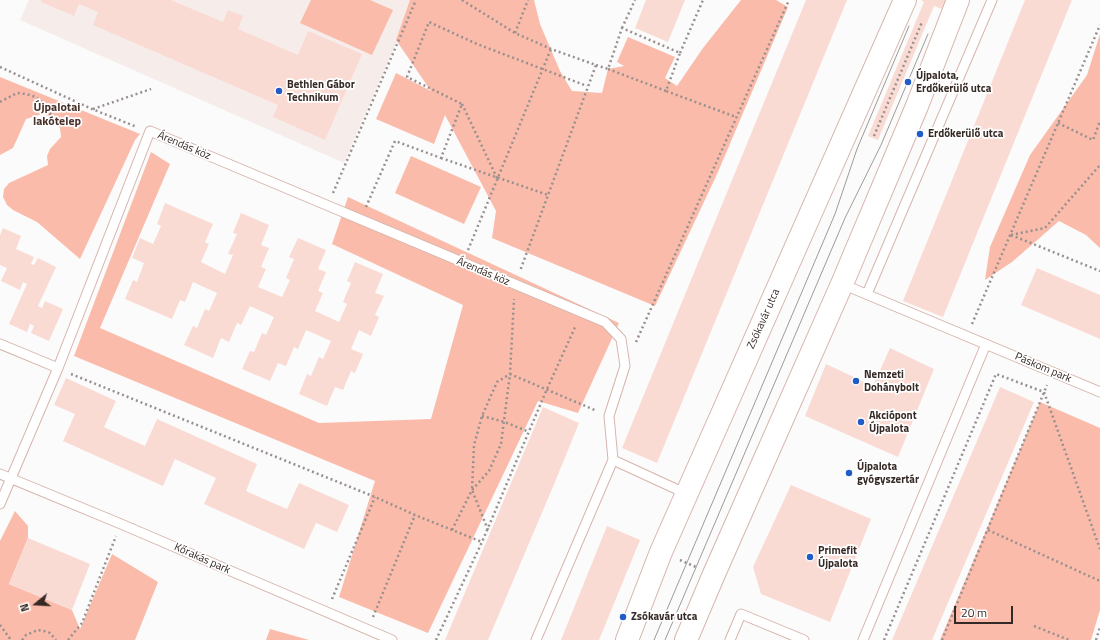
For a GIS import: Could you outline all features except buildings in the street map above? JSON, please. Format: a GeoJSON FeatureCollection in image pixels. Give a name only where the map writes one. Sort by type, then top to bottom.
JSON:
{"type":"FeatureCollection","features":[{"type":"Feature","properties":{"kind":"street","name":"Zsókavár utca"},"geometry":{"type":"LineString","coordinates":[[627,640],[687,494],[905,0]]}},
{"type":"Feature","properties":{"kind":"street"},"geometry":{"type":"LineString","coordinates":[[686,640],[842,284],[917,106],[958,0]]}},
{"type":"Feature","properties":{"kind":"lane"},"geometry":{"type":"LineString","coordinates":[[867,294],[992,0]]}},
{"type":"Feature","properties":{"kind":"lane","name":"Árendás köz"},"geometry":{"type":"LineString","coordinates":[[150,132],[605,322],[621,339],[625,366],[609,416],[613,460]]}},
{"type":"Feature","properties":{"kind":"lane"},"geometry":{"type":"LineString","coordinates":[[0,504],[58,368],[150,132]]}},
{"type":"Feature","properties":{"kind":"lane","name":"Páskom park"},"geometry":{"type":"LineString","coordinates":[[842,284],[1100,392]]}},
{"type":"Feature","properties":{"kind":"lane"},"geometry":{"type":"LineString","coordinates":[[0,344],[58,368]]}},
{"type":"Feature","properties":{"kind":"lane"},"geometry":{"type":"LineString","coordinates":[[863,640],[986,344]]}},
{"type":"Feature","properties":{"kind":"lane"},"geometry":{"type":"LineString","coordinates":[[536,640],[613,460],[687,494]]}},
{"type":"Feature","properties":{"kind":"lane","name":"Kőrakás park"},"geometry":{"type":"LineString","coordinates":[[0,474],[392,640]]}},
{"type":"Feature","properties":{"kind":"lane"},"geometry":{"type":"LineString","coordinates":[[730,640],[741,614],[804,640]]}},
{"type":"Feature","properties":{"kind":"path"},"geometry":{"type":"LineString","coordinates":[[328,206],[416,0]]}},
{"type":"Feature","properties":{"kind":"path"},"geometry":{"type":"LineString","coordinates":[[462,0],[515,33],[736,118]]}},
{"type":"Feature","properties":{"kind":"path"},"geometry":{"type":"LineString","coordinates":[[515,33],[528,0]]}},
{"type":"Feature","properties":{"kind":"path"},"geometry":{"type":"LineString","coordinates":[[608,69],[622,28],[635,0]]}},
{"type":"Feature","properties":{"kind":"path"},"geometry":{"type":"LineString","coordinates":[[666,91],[680,53],[703,0]]}},
{"type":"Feature","properties":{"kind":"path"},"geometry":{"type":"LineString","coordinates":[[625,366],[789,0]]}},
{"type":"Feature","properties":{"kind":"path"},"geometry":{"type":"LineString","coordinates":[[498,178],[462,104],[407,77],[430,22],[477,44],[588,86]]}},
{"type":"Feature","properties":{"kind":"path"},"geometry":{"type":"LineString","coordinates":[[874,136],[922,22]]}},
{"type":"Feature","properties":{"kind":"path"},"geometry":{"type":"LineString","coordinates":[[967,336],[1100,25]]}},
{"type":"Feature","properties":{"kind":"path"},"geometry":{"type":"LineString","coordinates":[[622,28],[680,53]]}},
{"type":"Feature","properties":{"kind":"path"},"geometry":{"type":"LineString","coordinates":[[462,263],[551,48]]}},
{"type":"Feature","properties":{"kind":"path"},"geometry":{"type":"LineString","coordinates":[[452,530],[472,490],[489,471],[501,444],[510,374],[514,285],[596,65]]}},
{"type":"Feature","properties":{"kind":"path"},"geometry":{"type":"LineString","coordinates":[[0,67],[92,109],[150,132]]}},
{"type":"Feature","properties":{"kind":"path"},"geometry":{"type":"LineString","coordinates":[[92,109],[151,89]]}},
{"type":"Feature","properties":{"kind":"path"},"geometry":{"type":"LineString","coordinates":[[0,102],[13,94],[26,94],[36,97],[43,103],[53,118]]}},
{"type":"Feature","properties":{"kind":"path"},"geometry":{"type":"LineString","coordinates":[[441,158],[462,104]]}},
{"type":"Feature","properties":{"kind":"path"},"geometry":{"type":"LineString","coordinates":[[1058,123],[1093,140],[1100,121]]}},
{"type":"Feature","properties":{"kind":"path"},"geometry":{"type":"LineString","coordinates":[[360,220],[395,141],[548,195]]}},
{"type":"Feature","properties":{"kind":"path"},"geometry":{"type":"LineString","coordinates":[[1011,235],[1045,228],[1100,164]]}},
{"type":"Feature","properties":{"kind":"path"},"geometry":{"type":"LineString","coordinates":[[1011,235],[1100,271]]}},
{"type":"Feature","properties":{"kind":"path"},"geometry":{"type":"LineString","coordinates":[[436,640],[488,530],[547,389],[582,313]]}},
{"type":"Feature","properties":{"kind":"path"},"geometry":{"type":"LineString","coordinates":[[58,368],[482,542]]}},
{"type":"Feature","properties":{"kind":"path"},"geometry":{"type":"LineString","coordinates":[[510,374],[609,416]]}},
{"type":"Feature","properties":{"kind":"path"},"geometry":{"type":"LineString","coordinates":[[488,530],[472,490],[474,445],[482,416],[497,382],[510,374]]}},
{"type":"Feature","properties":{"kind":"path"},"geometry":{"type":"LineString","coordinates":[[884,640],[996,374],[1044,392],[1100,548]]}},
{"type":"Feature","properties":{"kind":"path"},"geometry":{"type":"LineString","coordinates":[[942,640],[1044,392]]}},
{"type":"Feature","properties":{"kind":"path"},"geometry":{"type":"LineString","coordinates":[[482,416],[505,422],[529,432]]}},
{"type":"Feature","properties":{"kind":"path"},"geometry":{"type":"LineString","coordinates":[[326,613],[375,497]]}},
{"type":"Feature","properties":{"kind":"path"},"geometry":{"type":"LineString","coordinates":[[368,630],[415,515]]}},
{"type":"Feature","properties":{"kind":"path"},"geometry":{"type":"LineString","coordinates":[[68,640],[82,623],[121,524]]}},
{"type":"Feature","properties":{"kind":"path"},"geometry":{"type":"LineString","coordinates":[[988,530],[1100,581]]}},
{"type":"Feature","properties":{"kind":"path"},"geometry":{"type":"LineString","coordinates":[[662,552],[714,574]]}},
{"type":"Feature","properties":{"kind":"path"},"geometry":{"type":"LineString","coordinates":[[0,625],[11,640]]}},
{"type":"Feature","properties":{"kind":"path"},"geometry":{"type":"LineString","coordinates":[[1034,626],[1069,640]]}},
{"type":"Feature","properties":{"kind":"path"},"geometry":{"type":"LineString","coordinates":[[1096,640],[1100,628]]}},
{"type":"Feature","properties":{"kind":"path"},"geometry":{"type":"LineString","coordinates":[[22,640],[26,635],[38,630],[50,633],[56,640]]}},
{"type":"Feature","properties":{"kind":"shaded area","name":"Bethlen Gábor Technikum"},"geometry":{"type":"Polygon","coordinates":[[[29,0],[415,0],[344,163],[20,20],[29,0]]]}},
{"type":"Feature","properties":{"kind":"shaded area"},"geometry":{"type":"Polygon","coordinates":[[[311,0],[370,0],[393,10],[372,55],[300,23],[311,0]]]}},
{"type":"Feature","properties":{"kind":"shaded area"},"geometry":{"type":"Polygon","coordinates":[[[410,0],[534,0],[540,24],[560,71],[572,91],[602,93],[608,69],[624,66],[617,62],[628,37],[675,57],[665,78],[677,86],[703,48],[741,0],[776,0],[788,7],[718,172],[655,306],[492,238],[496,211],[445,115],[434,144],[376,119],[396,73],[431,91],[396,40],[410,0]]]}},
{"type":"Feature","properties":{"kind":"shaded area"},"geometry":{"type":"Polygon","coordinates":[[[1100,34],[1100,248],[1086,235],[1059,221],[1012,262],[985,280],[990,247],[1030,155],[1087,75],[1100,34]]]}},
{"type":"Feature","properties":{"kind":"shaded area"},"geometry":{"type":"Polygon","coordinates":[[[0,77],[140,134],[135,140],[80,259],[37,222],[13,210],[7,205],[3,197],[4,189],[9,183],[48,165],[47,156],[50,149],[61,137],[60,128],[50,116],[42,114],[26,119],[13,148],[0,155],[0,77]]]}},
{"type":"Feature","properties":{"kind":"shaded area"},"geometry":{"type":"Polygon","coordinates":[[[151,152],[170,164],[100,328],[319,423],[431,419],[463,305],[332,244],[348,197],[619,323],[578,413],[538,401],[428,633],[339,597],[375,481],[74,356],[151,152]]]}},
{"type":"Feature","properties":{"kind":"shaded area"},"geometry":{"type":"Polygon","coordinates":[[[411,156],[481,187],[464,224],[395,193],[411,156]]]}},
{"type":"Feature","properties":{"kind":"shaded area"},"geometry":{"type":"Polygon","coordinates":[[[1040,402],[1100,428],[1100,610],[1091,640],[940,640],[1040,402]]]}},
{"type":"Feature","properties":{"kind":"shaded area"},"geometry":{"type":"Polygon","coordinates":[[[15,511],[28,526],[28,538],[9,584],[72,610],[80,629],[112,554],[158,582],[135,640],[0,640],[0,541],[15,511]]]}},
{"type":"Feature","properties":{"kind":"shaded area"},"geometry":{"type":"Polygon","coordinates":[[[270,629],[309,640],[266,640],[270,629]]]}},
{"type":"Feature","properties":{"kind":"tram line"},"geometry":{"type":"LineString","coordinates":[[654,640],[835,214],[857,149],[909,26]]}},
{"type":"Feature","properties":{"kind":"tram line"},"geometry":{"type":"LineString","coordinates":[[665,640],[845,218],[881,145],[928,34]]}},
{"type":"Feature","properties":{"kind":"place","name":"Újpalota, Erdőkerülő utca"},"geometry":{"type":"Point","coordinates":[908,82]}},
{"type":"Feature","properties":{"kind":"place","name":"Bethlen Gábor Technikum"},"geometry":{"type":"Point","coordinates":[279,91]}},
{"type":"Feature","properties":{"kind":"place","name":"Erdőkerülő utca"},"geometry":{"type":"Point","coordinates":[920,134]}},
{"type":"Feature","properties":{"kind":"place","name":"Nemzeti Dohánybolt"},"geometry":{"type":"Point","coordinates":[856,381]}},
{"type":"Feature","properties":{"kind":"place","name":"Akciópont Újpalota"},"geometry":{"type":"Point","coordinates":[861,422]}},
{"type":"Feature","properties":{"kind":"place","name":"Újpalota gyógyszertár"},"geometry":{"type":"Point","coordinates":[849,473]}},
{"type":"Feature","properties":{"kind":"place","name":"Primefit Újpalota"},"geometry":{"type":"Point","coordinates":[810,557]}},
{"type":"Feature","properties":{"kind":"place","name":"Zsókavár utca"},"geometry":{"type":"Point","coordinates":[623,617]}},
{"type":"Feature","properties":{"kind":"district","name":"Újpalotai lakótelep"},"geometry":{"type":"Point","coordinates":[57,115]}}]}
